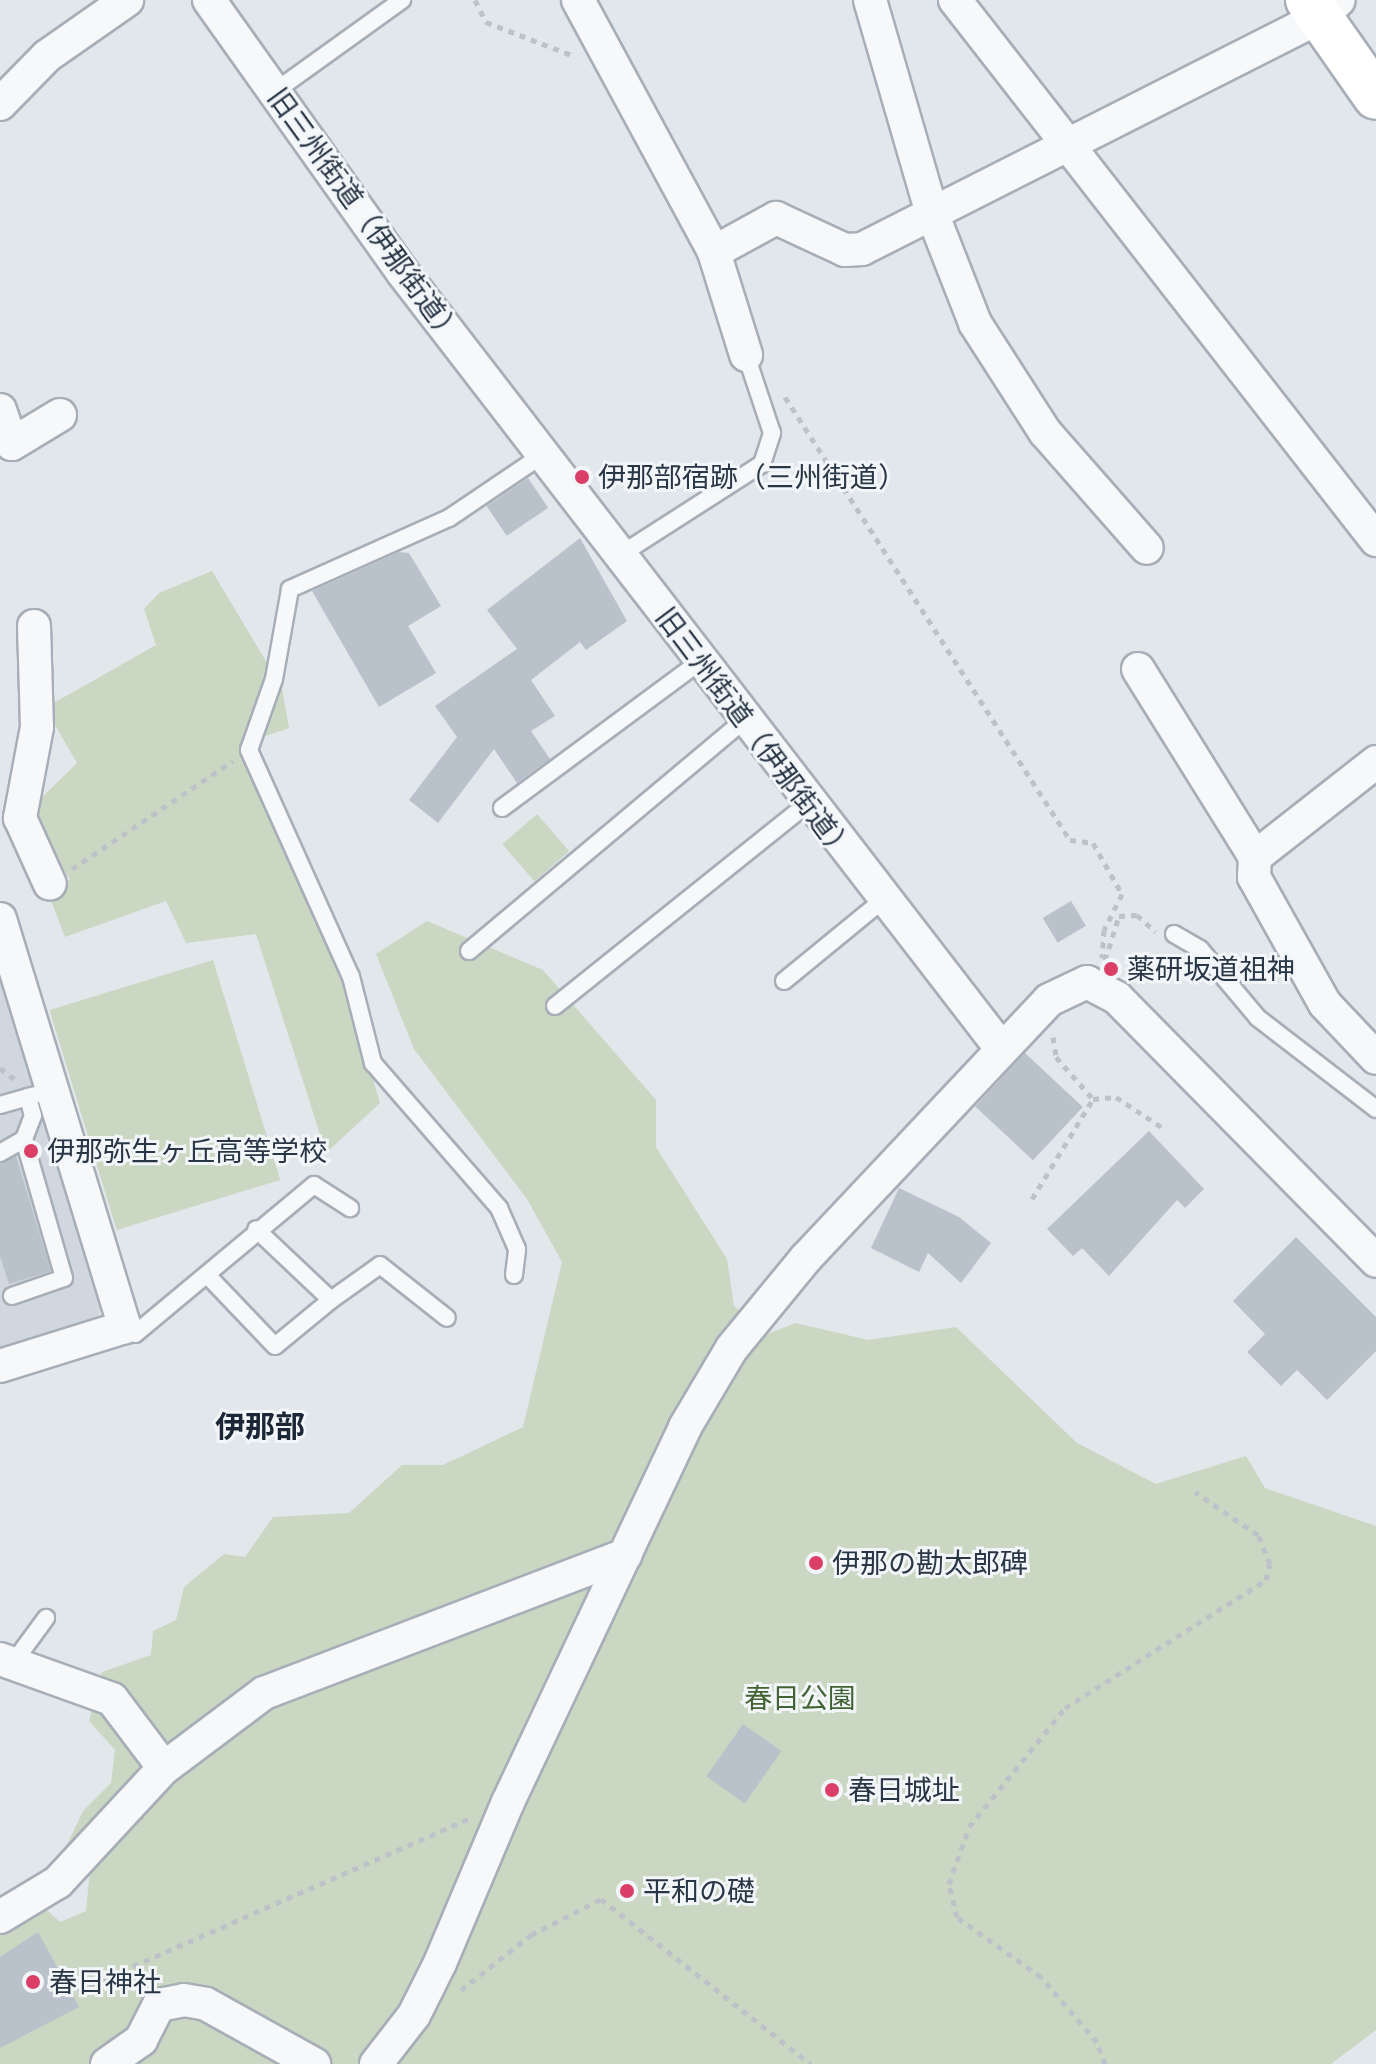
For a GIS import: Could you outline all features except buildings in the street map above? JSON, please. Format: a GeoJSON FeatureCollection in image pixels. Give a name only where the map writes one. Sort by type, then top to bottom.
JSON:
{"type":"FeatureCollection","features":[{"type":"Feature","properties":{"kind":"main road"},"geometry":{"type":"LineString","coordinates":[[1322,6],[1376,97]]}},
{"type":"Feature","properties":{"kind":"street"},"geometry":{"type":"LineString","coordinates":[[0,104],[47,56],[127,0]]}},
{"type":"Feature","properties":{"kind":"street","name":"旧三州街道（伊那街道）"},"geometry":{"type":"LineString","coordinates":[[209,0],[274,92],[743,721],[1001,1048]]}},
{"type":"Feature","properties":{"kind":"street"},"geometry":{"type":"LineString","coordinates":[[578,0],[714,252],[746,355]]}},
{"type":"Feature","properties":{"kind":"street"},"geometry":{"type":"LineString","coordinates":[[870,0],[932,213],[975,323],[1045,432],[1147,548]]}},
{"type":"Feature","properties":{"kind":"street"},"geometry":{"type":"LineString","coordinates":[[955,0],[1376,540]]}},
{"type":"Feature","properties":{"kind":"street"},"geometry":{"type":"LineString","coordinates":[[714,252],[776,218],[845,250],[862,249],[1322,6]]}},
{"type":"Feature","properties":{"kind":"street"},"geometry":{"type":"LineString","coordinates":[[0,410],[12,444],[60,415]]}},
{"type":"Feature","properties":{"kind":"street"},"geometry":{"type":"LineString","coordinates":[[34,626],[37,727],[20,818],[50,884]]}},
{"type":"Feature","properties":{"kind":"street"},"geometry":{"type":"LineString","coordinates":[[1138,669],[1255,857],[1254,877],[1325,1004],[1376,1058]]}},
{"type":"Feature","properties":{"kind":"street"},"geometry":{"type":"LineString","coordinates":[[1255,857],[1376,762]]}},
{"type":"Feature","properties":{"kind":"street"},"geometry":{"type":"LineString","coordinates":[[0,919],[40,1093],[130,1330],[0,1366]]}},
{"type":"Feature","properties":{"kind":"street"},"geometry":{"type":"LineString","coordinates":[[376,2064],[414,2015],[508,1802],[626,1555],[732,1348],[1001,1048],[1070,984],[1104,988],[1376,1261]]}},
{"type":"Feature","properties":{"kind":"street"},"geometry":{"type":"LineString","coordinates":[[0,1917],[58,1882],[164,1768],[264,1693],[315,1669],[626,1555]]}},
{"type":"Feature","properties":{"kind":"street"},"geometry":{"type":"LineString","coordinates":[[6,1661],[112,1699],[164,1768]]}},
{"type":"Feature","properties":{"kind":"street"},"geometry":{"type":"LineString","coordinates":[[107,2064],[141,2040],[159,2005],[184,2000],[206,2004],[314,2064]]}},
{"type":"Feature","properties":{"kind":"lane"},"geometry":{"type":"LineString","coordinates":[[274,92],[402,0]]}},
{"type":"Feature","properties":{"kind":"lane"},"geometry":{"type":"LineString","coordinates":[[620,555],[762,464],[772,433],[746,355]]}},
{"type":"Feature","properties":{"kind":"lane"},"geometry":{"type":"LineString","coordinates":[[514,1275],[517,1249],[499,1208],[373,1063],[351,977],[249,750],[274,679],[290,589],[449,518],[544,454]]}},
{"type":"Feature","properties":{"kind":"lane"},"geometry":{"type":"LineString","coordinates":[[502,808],[699,662]]}},
{"type":"Feature","properties":{"kind":"lane"},"geometry":{"type":"LineString","coordinates":[[469,951],[743,721]]}},
{"type":"Feature","properties":{"kind":"lane"},"geometry":{"type":"LineString","coordinates":[[555,1006],[807,804]]}},
{"type":"Feature","properties":{"kind":"lane"},"geometry":{"type":"LineString","coordinates":[[784,981],[883,900]]}},
{"type":"Feature","properties":{"kind":"lane"},"geometry":{"type":"LineString","coordinates":[[1174,934],[1200,949],[1258,1018],[1376,1109]]}},
{"type":"Feature","properties":{"kind":"lane"},"geometry":{"type":"LineString","coordinates":[[0,1105],[40,1093]]}},
{"type":"Feature","properties":{"kind":"lane"},"geometry":{"type":"LineString","coordinates":[[12,1296],[64,1278],[24,1139],[40,1093]]}},
{"type":"Feature","properties":{"kind":"lane"},"geometry":{"type":"LineString","coordinates":[[0,1153],[24,1139]]}},
{"type":"Feature","properties":{"kind":"lane"},"geometry":{"type":"LineString","coordinates":[[130,1330],[209,1277],[256,1229],[314,1185],[350,1208]]}},
{"type":"Feature","properties":{"kind":"lane"},"geometry":{"type":"LineString","coordinates":[[256,1229],[331,1300]]}},
{"type":"Feature","properties":{"kind":"lane"},"geometry":{"type":"LineString","coordinates":[[209,1277],[275,1346],[380,1265],[447,1318]]}},
{"type":"Feature","properties":{"kind":"lane"},"geometry":{"type":"LineString","coordinates":[[6,1661],[46,1618]]}},
{"type":"Feature","properties":{"kind":"path"},"geometry":{"type":"LineString","coordinates":[[475,0],[486,22],[614,71]]}},
{"type":"Feature","properties":{"kind":"path"},"geometry":{"type":"LineString","coordinates":[[746,355],[806,425],[1070,840],[1093,843],[1122,894],[1104,930],[1102,969],[1119,916],[1129,912],[1149,932],[1174,934]]}},
{"type":"Feature","properties":{"kind":"path"},"geometry":{"type":"LineString","coordinates":[[50,884],[249,750]]}},
{"type":"Feature","properties":{"kind":"path"},"geometry":{"type":"LineString","coordinates":[[1033,1016],[1093,1099]]}},
{"type":"Feature","properties":{"kind":"path"},"geometry":{"type":"LineString","coordinates":[[1093,1099],[1125,1101],[1166,1130]]}},
{"type":"Feature","properties":{"kind":"path"},"geometry":{"type":"LineString","coordinates":[[1032,1199],[1093,1099]]}},
{"type":"Feature","properties":{"kind":"path"},"geometry":{"type":"LineString","coordinates":[[1105,2064],[1097,2042],[1041,1977],[957,1917],[949,1884],[969,1827],[1065,1708],[1266,1580],[1270,1564],[1258,1535],[1195,1492]]}},
{"type":"Feature","properties":{"kind":"path"},"geometry":{"type":"LineString","coordinates":[[56,2000],[508,1802]]}},
{"type":"Feature","properties":{"kind":"path"},"geometry":{"type":"LineString","coordinates":[[414,2015],[442,2005],[531,1935],[601,1899],[811,2064]]}},
{"type":"Feature","properties":{"kind":"shaded area","name":"伊那弥生ヶ丘高等学校"},"geometry":{"type":"Polygon","coordinates":[[[0,947],[105,1286],[97,1324],[0,1355],[0,947]]]}},
{"type":"Feature","properties":{"kind":"green space"},"geometry":{"type":"Polygon","coordinates":[[[212,571],[282,688],[289,728],[242,744],[345,985],[380,1103],[326,1153],[256,934],[186,943],[166,901],[65,937],[50,898],[70,879],[37,831],[44,825],[33,806],[77,763],[45,708],[156,645],[144,609],[159,593],[212,571]]]}},
{"type":"Feature","properties":{"kind":"green space"},"geometry":{"type":"Polygon","coordinates":[[[537,814],[569,851],[534,881],[502,844],[537,814]]]}},
{"type":"Feature","properties":{"kind":"green space","name":"春日公園"},"geometry":{"type":"Polygon","coordinates":[[[427,921],[543,970],[656,1100],[656,1147],[727,1259],[734,1306],[767,1334],[796,1323],[868,1340],[956,1327],[1077,1443],[1156,1484],[1246,1456],[1265,1488],[1376,1526],[1376,2030],[1331,2064],[0,2064],[0,1906],[48,1911],[60,1922],[86,1911],[91,1860],[65,1849],[83,1811],[111,1783],[115,1750],[89,1721],[102,1672],[151,1655],[153,1631],[176,1620],[184,1587],[224,1554],[245,1557],[273,1517],[349,1513],[402,1465],[443,1465],[523,1427],[562,1262],[527,1199],[414,1049],[376,954],[427,921]]]}},
{"type":"Feature","properties":{"kind":"green space"},"geometry":{"type":"Polygon","coordinates":[[[213,960],[280,1180],[117,1230],[49,1010],[213,960]]]}},
{"type":"Feature","properties":{"kind":"place","name":"伊那部宿跡（三州街道）"},"geometry":{"type":"Point","coordinates":[582,477]}},
{"type":"Feature","properties":{"kind":"place","name":"薬研坂道祖神"},"geometry":{"type":"Point","coordinates":[1111,969]}},
{"type":"Feature","properties":{"kind":"place","name":"伊那弥生ヶ丘高等学校"},"geometry":{"type":"Point","coordinates":[31,1151]}},
{"type":"Feature","properties":{"kind":"place","name":"伊那の勘太郎碑"},"geometry":{"type":"Point","coordinates":[816,1563]}},
{"type":"Feature","properties":{"kind":"place","name":"春日城址"},"geometry":{"type":"Point","coordinates":[832,1790]}},
{"type":"Feature","properties":{"kind":"place","name":"平和の礎"},"geometry":{"type":"Point","coordinates":[627,1891]}},
{"type":"Feature","properties":{"kind":"place","name":"春日神社"},"geometry":{"type":"Point","coordinates":[33,1982]}},
{"type":"Feature","properties":{"kind":"district","name":"伊那部"},"geometry":{"type":"Point","coordinates":[260,1426]}}]}
